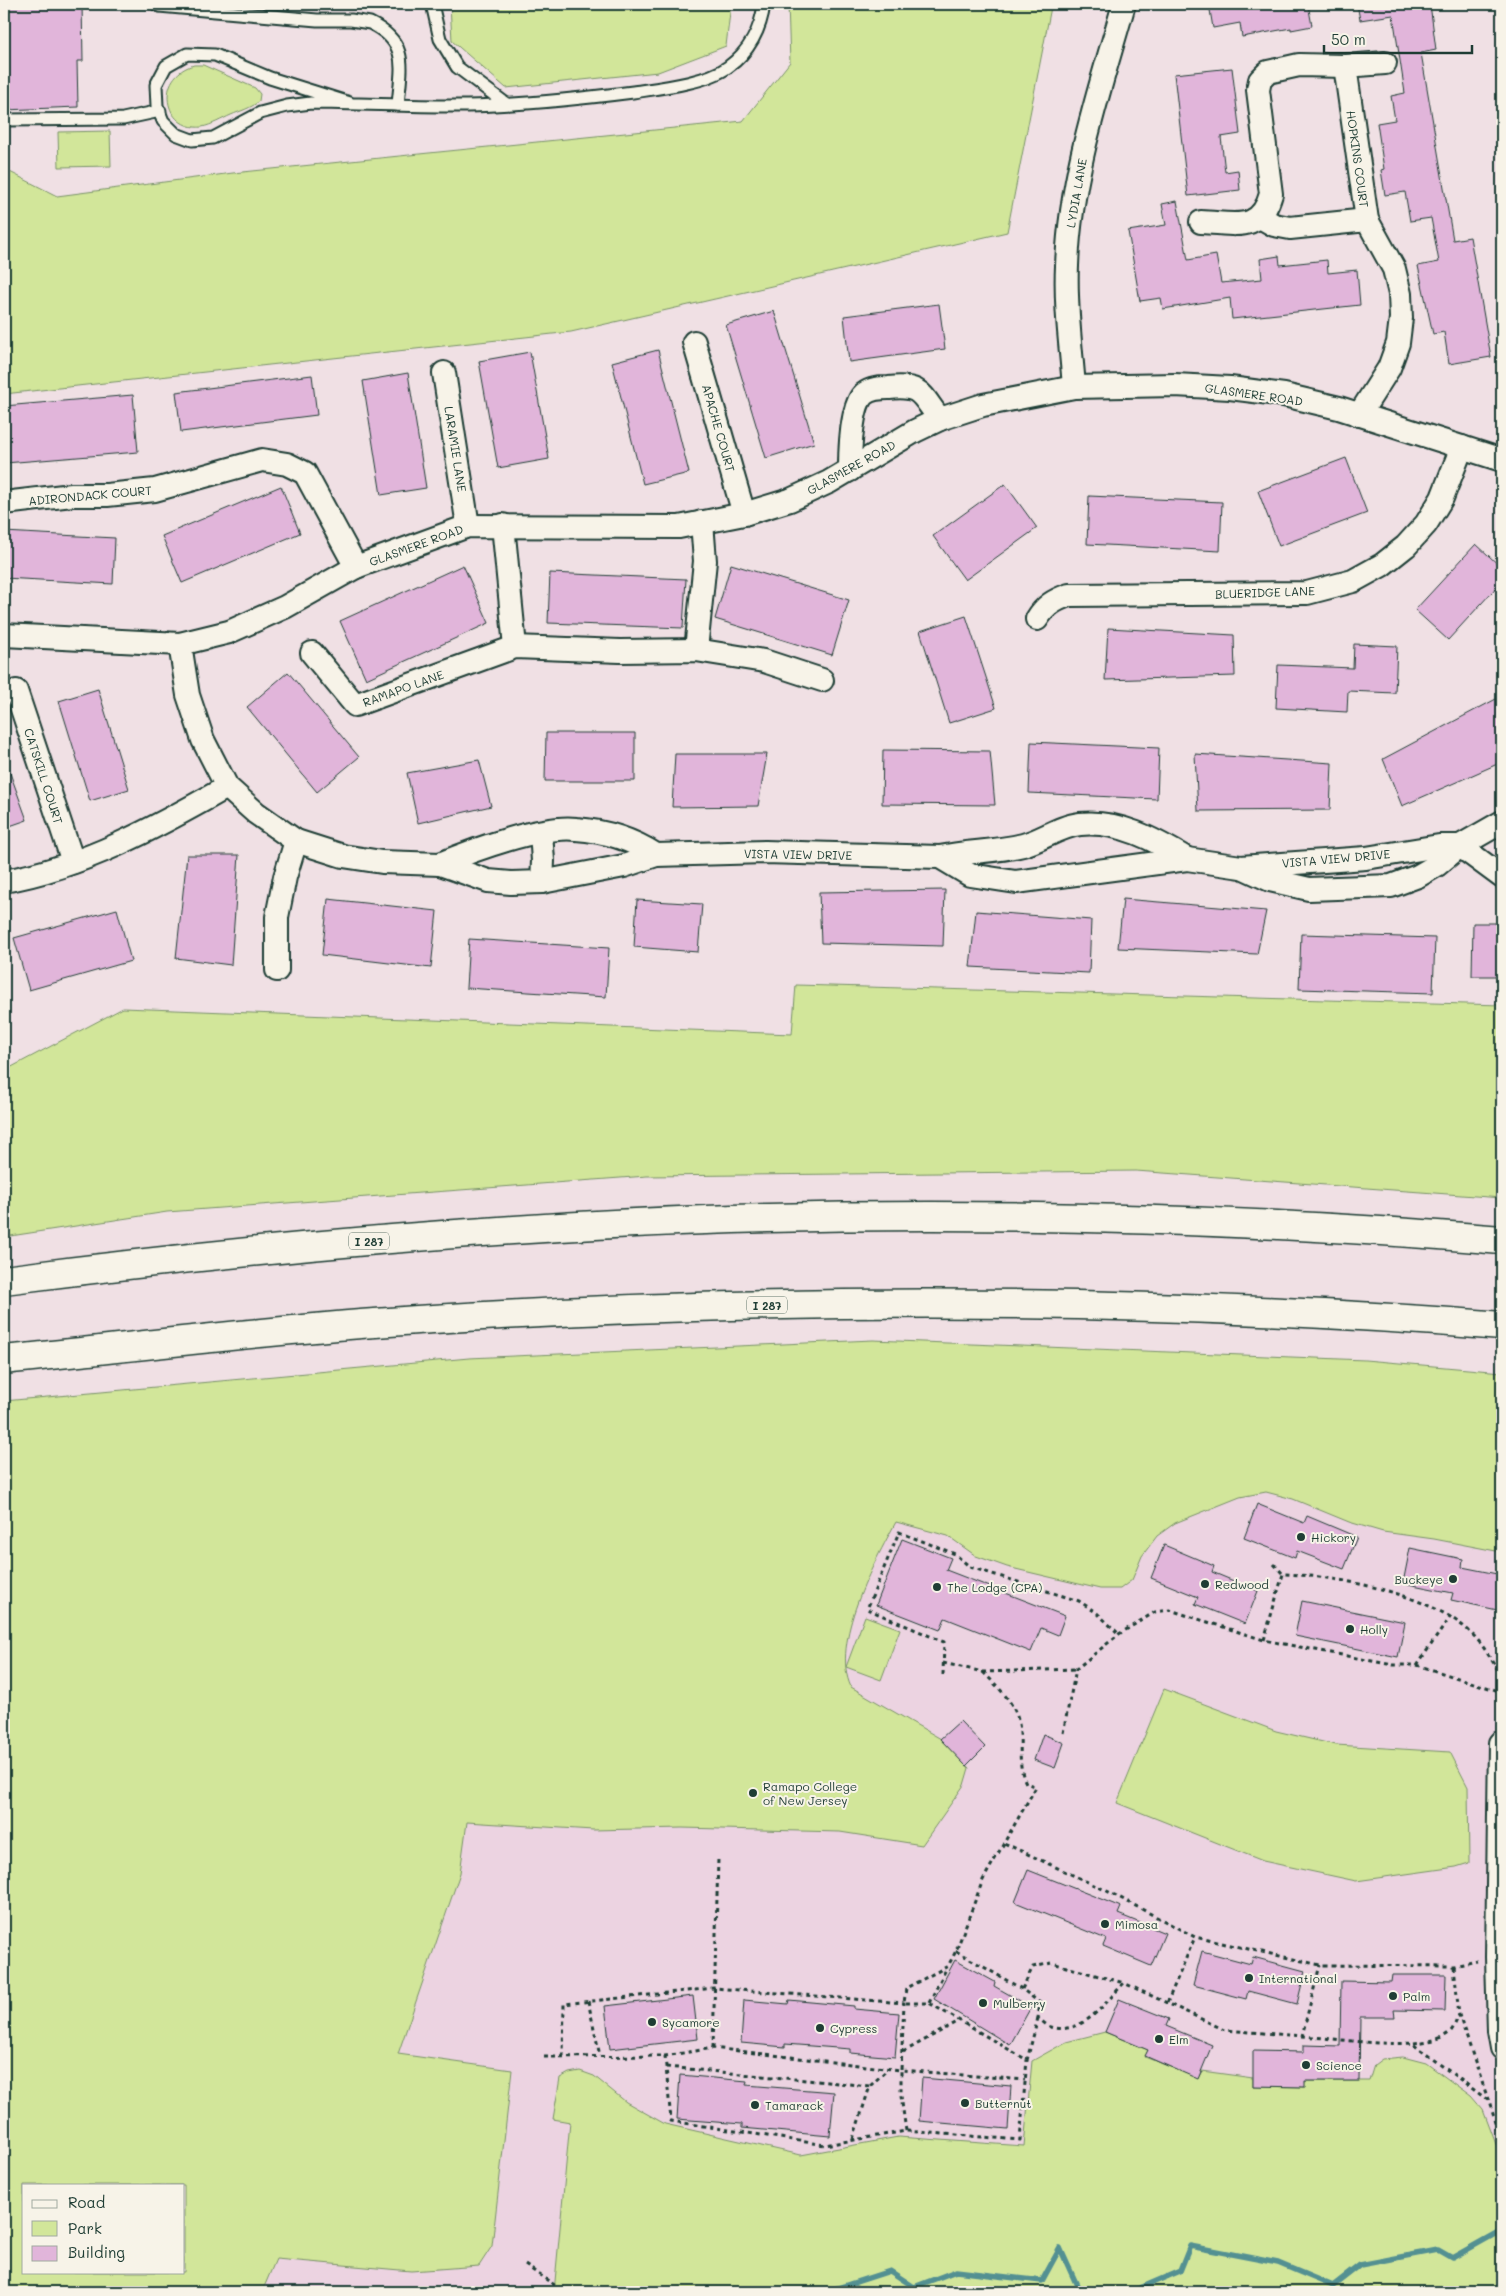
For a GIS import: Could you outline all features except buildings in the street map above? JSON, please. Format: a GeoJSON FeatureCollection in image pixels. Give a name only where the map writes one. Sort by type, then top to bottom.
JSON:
{"type":"FeatureCollection","features":[{"type":"Feature","properties":{"kind":"highway","name":"I 287"},"geometry":{"type":"LineString","coordinates":[[4,1280],[73,1271],[405,1238],[626,1223],[744,1219],[920,1216],[1145,1220],[1368,1230],[1502,1240]]}},
{"type":"Feature","properties":{"kind":"highway","name":"I 287"},"geometry":{"type":"LineString","coordinates":[[4,1360],[188,1340],[413,1320],[630,1309],[830,1303],[1020,1303],[1151,1306],[1362,1316],[1502,1326]]}},
{"type":"Feature","properties":{"kind":"street","name":"LYDIA LANE"},"geometry":{"type":"LineString","coordinates":[[1074,387],[1068,323],[1067,266],[1070,221],[1079,167],[1124,4]]}},
{"type":"Feature","properties":{"kind":"street"},"geometry":{"type":"LineString","coordinates":[[1201,222],[1248,224],[1260,217],[1267,207],[1271,194],[1258,90],[1260,80],[1268,72],[1299,64],[1345,66],[1385,63]]}},
{"type":"Feature","properties":{"kind":"street","name":"HOPKINS COURT"},"geometry":{"type":"LineString","coordinates":[[1345,66],[1367,220],[1394,269],[1400,294],[1401,318],[1398,343],[1388,368],[1359,414]]}},
{"type":"Feature","properties":{"kind":"street"},"geometry":{"type":"LineString","coordinates":[[1260,217],[1274,225],[1290,228],[1367,220]]}},
{"type":"Feature","properties":{"kind":"street","name":"APACHE COURT"},"geometry":{"type":"LineString","coordinates":[[694,342],[744,514]]}},
{"type":"Feature","properties":{"kind":"street","name":"LARAMIE LANE"},"geometry":{"type":"LineString","coordinates":[[444,372],[468,526]]}},
{"type":"Feature","properties":{"kind":"street","name":"GLASMERE ROAD"},"geometry":{"type":"LineString","coordinates":[[4,635],[180,644],[229,632],[285,607],[356,566],[468,526],[679,527],[744,514],[790,500],[850,470],[915,430],[940,419],[983,405],[1074,387],[1175,385],[1230,388],[1284,395],[1359,414],[1502,460]]}},
{"type":"Feature","properties":{"kind":"street"},"geometry":{"type":"LineString","coordinates":[[850,470],[854,416],[862,395],[872,389],[908,386],[918,390],[940,419]]}},
{"type":"Feature","properties":{"kind":"street","name":"BLUERIDGE LANE"},"geometry":{"type":"LineString","coordinates":[[1036,619],[1055,600],[1069,595],[1307,592],[1353,581],[1388,560],[1406,546],[1426,524],[1442,498],[1462,447]]}},
{"type":"Feature","properties":{"kind":"street","name":"ADIRONDACK COURT"},"geometry":{"type":"LineString","coordinates":[[4,503],[72,495],[107,495],[155,490],[262,460],[287,464],[305,474],[356,566]]}},
{"type":"Feature","properties":{"kind":"street"},"geometry":{"type":"LineString","coordinates":[[696,650],[704,561],[702,522]]}},
{"type":"Feature","properties":{"kind":"street"},"geometry":{"type":"LineString","coordinates":[[503,525],[515,647]]}},
{"type":"Feature","properties":{"kind":"street","name":"VISTA VIEW DRIVE"},"geometry":{"type":"LineString","coordinates":[[180,644],[188,695],[202,740],[227,787],[256,813],[296,841],[343,856],[382,862],[440,864],[488,881],[511,883],[542,882],[624,866],[656,855],[766,852],[940,857],[1021,845],[1080,824],[1109,825],[1142,835],[1187,859]]}},
{"type":"Feature","properties":{"kind":"street","name":"RAMAPO LANE"},"geometry":{"type":"LineString","coordinates":[[312,653],[355,705],[515,647],[620,651],[696,650],[764,661],[822,680]]}},
{"type":"Feature","properties":{"kind":"street","name":"CATSKILL COURT"},"geometry":{"type":"LineString","coordinates":[[16,691],[73,862]]}},
{"type":"Feature","properties":{"kind":"street"},"geometry":{"type":"LineString","coordinates":[[4,881],[39,875],[155,828],[227,787]]}},
{"type":"Feature","properties":{"kind":"street","name":"VISTA VIEW DRIVE"},"geometry":{"type":"LineString","coordinates":[[1241,867],[1270,880],[1309,889],[1391,886],[1418,876],[1437,866],[1460,846],[1502,822]]}},
{"type":"Feature","properties":{"kind":"street","name":"VISTA VIEW DRIVE"},"geometry":{"type":"LineString","coordinates":[[440,864],[498,843],[541,832],[575,828],[614,836],[641,845],[656,855]]}},
{"type":"Feature","properties":{"kind":"street"},"geometry":{"type":"LineString","coordinates":[[541,832],[542,882]]}},
{"type":"Feature","properties":{"kind":"street"},"geometry":{"type":"LineString","coordinates":[[277,970],[277,917],[285,877],[296,841]]}},
{"type":"Feature","properties":{"kind":"street","name":"VISTA VIEW DRIVE"},"geometry":{"type":"LineString","coordinates":[[940,857],[970,875],[1016,882],[1187,859],[1241,867],[1366,858],[1439,846],[1460,846]]}},
{"type":"Feature","properties":{"kind":"street"},"geometry":{"type":"LineString","coordinates":[[1460,846],[1502,877]]}},
{"type":"Feature","properties":{"kind":"street"},"geometry":{"type":"LineString","coordinates":[[1501,1743],[1497,1957],[1499,2030],[1502,2048]]}},
{"type":"Feature","properties":{"kind":"lane"},"geometry":{"type":"LineString","coordinates":[[156,4],[159,6],[197,10],[370,23],[385,30],[395,41],[402,59],[398,105]]}},
{"type":"Feature","properties":{"kind":"lane"},"geometry":{"type":"LineString","coordinates":[[432,4],[440,39],[457,67],[504,103]]}},
{"type":"Feature","properties":{"kind":"lane"},"geometry":{"type":"LineString","coordinates":[[350,103],[270,78],[215,55],[187,54],[166,66],[156,85],[163,121],[176,134],[192,140],[213,138],[260,113],[287,106],[311,103],[467,106],[593,97],[693,82],[727,68],[750,47],[762,17],[764,4]]}},
{"type":"Feature","properties":{"kind":"lane"},"geometry":{"type":"LineString","coordinates":[[4,120],[123,119],[160,111]]}},
{"type":"Feature","properties":{"kind":"path"},"geometry":{"type":"LineString","coordinates":[[943,1675],[944,1642],[867,1609],[899,1532],[955,1554],[970,1567],[1079,1601],[1097,1613],[1119,1634]]}},
{"type":"Feature","properties":{"kind":"path"},"geometry":{"type":"LineString","coordinates":[[1274,1564],[1282,1574],[1310,1575],[1407,1596],[1451,1616],[1474,1636],[1502,1676]]}},
{"type":"Feature","properties":{"kind":"path"},"geometry":{"type":"LineString","coordinates":[[1264,1640],[1282,1574]]}},
{"type":"Feature","properties":{"kind":"path"},"geometry":{"type":"LineString","coordinates":[[943,1662],[983,1672],[1076,1669],[1119,1634],[1155,1612],[1170,1610],[1264,1640],[1393,1665],[1417,1665],[1502,1692]]}},
{"type":"Feature","properties":{"kind":"path"},"geometry":{"type":"LineString","coordinates":[[1417,1665],[1451,1616]]}},
{"type":"Feature","properties":{"kind":"path"},"geometry":{"type":"LineString","coordinates":[[1063,1733],[1076,1669]]}},
{"type":"Feature","properties":{"kind":"path"},"geometry":{"type":"LineString","coordinates":[[929,2003],[956,1951],[983,1880],[1036,1787],[1026,1783],[1020,1771],[1020,1730],[1015,1710],[1006,1695],[983,1672]]}},
{"type":"Feature","properties":{"kind":"path"},"geometry":{"type":"LineString","coordinates":[[1004,1843],[1107,1891],[1195,1937],[1320,1965],[1454,1966],[1497,1957]]}},
{"type":"Feature","properties":{"kind":"path"},"geometry":{"type":"LineString","coordinates":[[713,2048],[718,1858]]}},
{"type":"Feature","properties":{"kind":"path"},"geometry":{"type":"LineString","coordinates":[[1167,2003],[1195,1937]]}},
{"type":"Feature","properties":{"kind":"path"},"geometry":{"type":"LineString","coordinates":[[665,2056],[671,2121],[824,2145],[906,2131],[1020,2140],[1027,2060],[1040,2003],[1022,1989],[956,1951]]}},
{"type":"Feature","properties":{"kind":"path"},"geometry":{"type":"LineString","coordinates":[[1022,1989],[1033,1967],[1052,1963],[1124,1983],[1225,2030],[1414,2044],[1438,2039],[1451,2032],[1459,2015]]}},
{"type":"Feature","properties":{"kind":"path"},"geometry":{"type":"LineString","coordinates":[[1302,2036],[1320,1965]]}},
{"type":"Feature","properties":{"kind":"path"},"geometry":{"type":"LineString","coordinates":[[906,2131],[900,2096],[906,1988],[948,1966]]}},
{"type":"Feature","properties":{"kind":"path"},"geometry":{"type":"LineString","coordinates":[[1454,1966],[1459,2015],[1502,2140]]}},
{"type":"Feature","properties":{"kind":"path"},"geometry":{"type":"LineString","coordinates":[[1038,2018],[1050,2027],[1071,2027],[1091,2019],[1124,1983]]}},
{"type":"Feature","properties":{"kind":"path"},"geometry":{"type":"LineString","coordinates":[[563,2056],[564,2004],[714,1988],[904,2003],[929,2003],[1027,2060]]}},
{"type":"Feature","properties":{"kind":"path"},"geometry":{"type":"LineString","coordinates":[[588,2001],[600,2056]]}},
{"type":"Feature","properties":{"kind":"path"},"geometry":{"type":"LineString","coordinates":[[903,2052],[959,2021]]}},
{"type":"Feature","properties":{"kind":"path"},"geometry":{"type":"LineString","coordinates":[[1414,2044],[1490,2102]]}},
{"type":"Feature","properties":{"kind":"path"},"geometry":{"type":"LineString","coordinates":[[544,2056],[665,2056],[713,2048],[888,2069],[1025,2080]]}},
{"type":"Feature","properties":{"kind":"path"},"geometry":{"type":"LineString","coordinates":[[666,2067],[870,2086]]}},
{"type":"Feature","properties":{"kind":"path"},"geometry":{"type":"LineString","coordinates":[[854,2139],[870,2086],[888,2069]]}},
{"type":"Feature","properties":{"kind":"path"},"geometry":{"type":"LineString","coordinates":[[525,2265],[564,2292]]}},
{"type":"Feature","properties":{"kind":"shaded area","name":"Ramapo College of New Jersey"},"geometry":{"type":"Polygon","coordinates":[[[873,1340],[1365,1360],[1502,1372],[1502,2292],[4,2292],[4,1401],[469,1358],[873,1340]]]}},
{"type":"Feature","properties":{"kind":"green space"},"geometry":{"type":"Polygon","coordinates":[[[450,4],[731,4],[726,46],[658,72],[506,88],[452,41],[450,4]]]}},
{"type":"Feature","properties":{"kind":"green space"},"geometry":{"type":"Polygon","coordinates":[[[788,4],[1031,4],[1051,7],[1007,232],[571,332],[4,394],[4,169],[57,196],[233,173],[743,121],[790,62],[788,4]]]}},
{"type":"Feature","properties":{"kind":"green space"},"geometry":{"type":"Polygon","coordinates":[[[194,65],[203,65],[255,88],[260,94],[259,101],[202,127],[189,126],[179,121],[172,112],[168,102],[169,91],[173,80],[181,71],[194,65]]]}},
{"type":"Feature","properties":{"kind":"green space"},"geometry":{"type":"Polygon","coordinates":[[[110,131],[111,166],[59,167],[58,132],[110,131]]]}},
{"type":"Feature","properties":{"kind":"green space"},"geometry":{"type":"Polygon","coordinates":[[[796,985],[1502,1005],[1502,1198],[1136,1171],[647,1176],[167,1212],[4,1237],[4,1071],[123,1008],[792,1034],[796,985]]]}},
{"type":"Feature","properties":{"kind":"green space"},"geometry":{"type":"Polygon","coordinates":[[[873,1340],[1365,1360],[1502,1372],[1502,1554],[1496,1551],[1434,1539],[1383,1532],[1349,1522],[1293,1499],[1266,1492],[1240,1497],[1175,1523],[1157,1536],[1142,1556],[1132,1580],[1120,1589],[1100,1589],[1007,1567],[976,1556],[948,1536],[896,1522],[877,1558],[857,1603],[846,1648],[846,1669],[851,1687],[941,1739],[969,1768],[964,1785],[922,1845],[840,1832],[682,1828],[593,1830],[467,1822],[460,1873],[398,2054],[512,2070],[492,2246],[479,2266],[411,2271],[276,2259],[262,2292],[4,2292],[4,1401],[469,1358],[873,1340]]]}},
{"type":"Feature","properties":{"kind":"green space"},"geometry":{"type":"Polygon","coordinates":[[[865,1616],[900,1629],[881,1680],[846,1667],[865,1616]]]}},
{"type":"Feature","properties":{"kind":"green space"},"geometry":{"type":"Polygon","coordinates":[[[1164,1689],[1276,1731],[1336,1745],[1450,1752],[1468,1787],[1469,1863],[1456,1867],[1356,1881],[1263,1861],[1117,1803],[1164,1689]]]}},
{"type":"Feature","properties":{"kind":"green space"},"geometry":{"type":"Polygon","coordinates":[[[1105,2032],[1148,2050],[1145,2057],[1198,2078],[1202,2071],[1253,2078],[1253,2086],[1304,2087],[1305,2081],[1369,2081],[1374,2065],[1382,2059],[1403,2057],[1426,2063],[1471,2096],[1483,2110],[1502,2160],[1502,2292],[554,2292],[570,2122],[553,2119],[560,2078],[569,2073],[580,2071],[594,2076],[626,2102],[665,2124],[801,2155],[898,2137],[1024,2146],[1032,2061],[1066,2042],[1105,2032]]]}},
{"type":"Feature","properties":{"kind":"waterway"},"geometry":{"type":"LineString","coordinates":[[1131,2292],[1180,2271],[1190,2246],[1278,2263],[1333,2286],[1360,2265],[1438,2250],[1452,2258],[1502,2230]]}},
{"type":"Feature","properties":{"kind":"waterway"},"geometry":{"type":"LineString","coordinates":[[825,2292],[890,2271],[914,2287],[956,2271],[1042,2281],[1060,2248],[1080,2292]]}},
{"type":"Feature","properties":{"kind":"place","name":"Hickory"},"geometry":{"type":"Point","coordinates":[1301,1537]}},
{"type":"Feature","properties":{"kind":"place","name":"Buckeye"},"geometry":{"type":"Point","coordinates":[1453,1579]}},
{"type":"Feature","properties":{"kind":"place","name":"Redwood"},"geometry":{"type":"Point","coordinates":[1205,1584]}},
{"type":"Feature","properties":{"kind":"place","name":"The Lodge (CPA)"},"geometry":{"type":"Point","coordinates":[937,1587]}},
{"type":"Feature","properties":{"kind":"place","name":"Holly"},"geometry":{"type":"Point","coordinates":[1350,1629]}},
{"type":"Feature","properties":{"kind":"place","name":"Ramapo College of New Jersey"},"geometry":{"type":"Point","coordinates":[753,1793]}},
{"type":"Feature","properties":{"kind":"place","name":"Mimosa"},"geometry":{"type":"Point","coordinates":[1105,1924]}},
{"type":"Feature","properties":{"kind":"place","name":"International"},"geometry":{"type":"Point","coordinates":[1249,1978]}},
{"type":"Feature","properties":{"kind":"place","name":"Palm"},"geometry":{"type":"Point","coordinates":[1393,1996]}},
{"type":"Feature","properties":{"kind":"place","name":"Mulberry"},"geometry":{"type":"Point","coordinates":[983,2003]}},
{"type":"Feature","properties":{"kind":"place","name":"Sycamore"},"geometry":{"type":"Point","coordinates":[652,2022]}},
{"type":"Feature","properties":{"kind":"place","name":"Cypress"},"geometry":{"type":"Point","coordinates":[820,2028]}},
{"type":"Feature","properties":{"kind":"place","name":"Elm"},"geometry":{"type":"Point","coordinates":[1159,2039]}},
{"type":"Feature","properties":{"kind":"place","name":"Science"},"geometry":{"type":"Point","coordinates":[1306,2065]}},
{"type":"Feature","properties":{"kind":"place","name":"Butternut"},"geometry":{"type":"Point","coordinates":[965,2103]}},
{"type":"Feature","properties":{"kind":"place","name":"Tamarack"},"geometry":{"type":"Point","coordinates":[755,2105]}}]}
